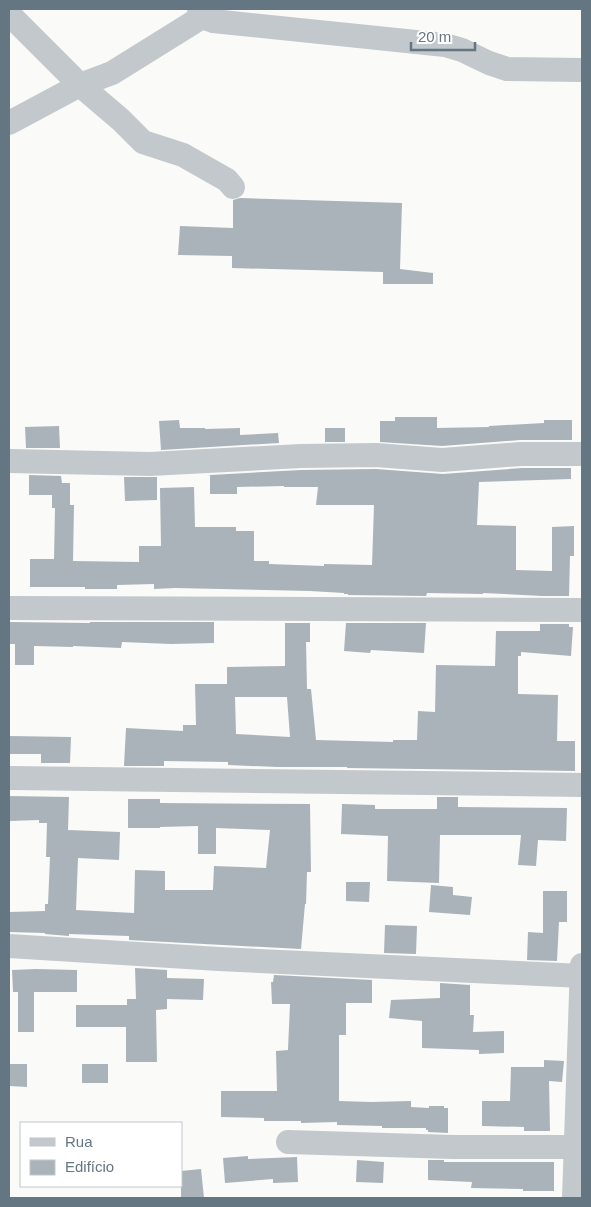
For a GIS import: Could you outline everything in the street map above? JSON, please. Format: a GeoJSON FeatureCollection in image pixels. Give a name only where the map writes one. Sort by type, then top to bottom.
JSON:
{"type":"FeatureCollection","features":[{"type":"Feature","properties":{"kind":"street"},"geometry":{"type":"LineString","coordinates":[[9,123],[80,85],[112,73],[201,13],[213,21],[445,45],[507,69],[582,70]]}},
{"type":"Feature","properties":{"kind":"street"},"geometry":{"type":"LineString","coordinates":[[9,14],[80,85],[121,120],[143,142],[183,155],[227,180],[233,187]]}},
{"type":"Feature","properties":{"kind":"street"},"geometry":{"type":"LineString","coordinates":[[9,461],[150,464],[301,456],[376,455],[442,460],[521,454],[582,454]]}},
{"type":"Feature","properties":{"kind":"street"},"geometry":{"type":"LineString","coordinates":[[9,608],[582,610]]}},
{"type":"Feature","properties":{"kind":"street"},"geometry":{"type":"LineString","coordinates":[[9,778],[582,785]]}},
{"type":"Feature","properties":{"kind":"street"},"geometry":{"type":"LineString","coordinates":[[9,946],[227,959],[582,976]]}},
{"type":"Feature","properties":{"kind":"street"},"geometry":{"type":"LineString","coordinates":[[574,1198],[582,965]]}},
{"type":"Feature","properties":{"kind":"street"},"geometry":{"type":"LineString","coordinates":[[288,1142],[454,1147],[576,1147]]}},
{"type":"Feature","properties":{"kind":"building"},"geometry":{"type":"Polygon","coordinates":[[[240,198],[402,203],[400,269],[433,273],[433,284],[383,284],[383,272],[232,268],[232,256],[178,255],[180,226],[233,228],[233,200],[240,198]]]}},
{"type":"Feature","properties":{"kind":"building"},"geometry":{"type":"Polygon","coordinates":[[[395,417],[437,417],[437,428],[489,427],[544,423],[544,420],[572,420],[572,440],[520,440],[442,446],[380,442],[380,421],[395,421],[395,417]]]}},
{"type":"Feature","properties":{"kind":"building"},"geometry":{"type":"Polygon","coordinates":[[[179,420],[180,428],[240,428],[240,435],[278,433],[279,443],[161,450],[159,421],[179,420]]]}},
{"type":"Feature","properties":{"kind":"building"},"geometry":{"type":"Polygon","coordinates":[[[59,426],[60,448],[26,448],[25,427],[59,426]]]}},
{"type":"Feature","properties":{"kind":"building"},"geometry":{"type":"Polygon","coordinates":[[[325,428],[345,428],[345,442],[325,442],[325,428]]]}},
{"type":"Feature","properties":{"kind":"building"},"geometry":{"type":"Polygon","coordinates":[[[522,468],[571,468],[571,479],[479,482],[477,525],[516,526],[516,570],[552,571],[552,527],[574,526],[574,556],[570,556],[569,596],[483,593],[427,593],[426,596],[348,595],[344,593],[310,591],[154,589],[154,584],[117,585],[117,589],[30,587],[30,559],[54,559],[55,508],[52,508],[52,495],[29,495],[29,475],[61,476],[62,483],[70,483],[70,505],[74,505],[73,561],[139,562],[139,546],[161,546],[160,488],[194,487],[195,527],[236,527],[236,531],[254,531],[254,561],[269,561],[269,564],[324,566],[324,564],[372,565],[374,505],[316,505],[318,487],[237,487],[237,494],[210,494],[210,475],[301,470],[376,469],[443,474],[522,468]]]}},
{"type":"Feature","properties":{"kind":"building"},"geometry":{"type":"Polygon","coordinates":[[[124,477],[157,477],[157,500],[125,501],[124,477]]]}},
{"type":"Feature","properties":{"kind":"building"},"geometry":{"type":"Polygon","coordinates":[[[9,622],[214,622],[214,643],[122,642],[121,648],[34,646],[34,665],[15,665],[15,644],[9,644],[9,622]]]}},
{"type":"Feature","properties":{"kind":"building"},"geometry":{"type":"Polygon","coordinates":[[[285,623],[310,623],[310,642],[306,642],[307,689],[311,689],[316,740],[393,742],[393,740],[417,740],[418,711],[435,712],[436,665],[495,666],[496,631],[540,631],[540,624],[569,624],[569,627],[573,627],[571,656],[521,652],[521,656],[518,656],[518,694],[558,695],[557,741],[575,741],[575,771],[277,767],[228,765],[228,762],[164,761],[164,766],[124,766],[126,728],[183,731],[183,725],[196,725],[195,684],[227,684],[227,667],[285,666],[285,623]],[[235,697],[236,734],[290,737],[287,697],[235,697]]]}},
{"type":"Feature","properties":{"kind":"building"},"geometry":{"type":"Polygon","coordinates":[[[346,623],[426,623],[424,653],[371,650],[370,653],[344,651],[346,623]]]}},
{"type":"Feature","properties":{"kind":"building"},"geometry":{"type":"Polygon","coordinates":[[[9,736],[71,737],[70,763],[41,763],[41,754],[9,754],[9,736]]]}},
{"type":"Feature","properties":{"kind":"building"},"geometry":{"type":"Polygon","coordinates":[[[9,796],[69,797],[68,830],[120,832],[119,860],[78,858],[76,910],[134,913],[135,870],[165,871],[165,890],[213,890],[214,866],[266,868],[270,830],[216,828],[216,854],[198,854],[198,826],[128,828],[128,799],[160,799],[160,803],[310,804],[311,872],[307,872],[301,949],[129,940],[129,936],[69,934],[69,936],[9,932],[9,912],[45,911],[45,904],[48,904],[50,857],[46,857],[47,823],[39,823],[39,820],[9,821],[9,796]]]}},
{"type":"Feature","properties":{"kind":"building"},"geometry":{"type":"Polygon","coordinates":[[[437,797],[458,797],[458,807],[567,808],[566,841],[538,840],[536,866],[518,865],[521,835],[440,835],[439,883],[387,881],[388,836],[341,834],[342,804],[375,805],[375,809],[437,809],[437,797]]]}},
{"type":"Feature","properties":{"kind":"building"},"geometry":{"type":"Polygon","coordinates":[[[346,882],[370,882],[369,902],[346,901],[346,882]]]}},
{"type":"Feature","properties":{"kind":"building"},"geometry":{"type":"Polygon","coordinates":[[[431,885],[453,887],[453,895],[472,897],[470,915],[429,912],[431,885]]]}},
{"type":"Feature","properties":{"kind":"building"},"geometry":{"type":"Polygon","coordinates":[[[543,891],[567,891],[567,922],[559,922],[557,961],[527,960],[528,932],[543,933],[543,891]]]}},
{"type":"Feature","properties":{"kind":"building"},"geometry":{"type":"Polygon","coordinates":[[[385,925],[417,926],[416,954],[384,953],[385,925]]]}},
{"type":"Feature","properties":{"kind":"building"},"geometry":{"type":"Polygon","coordinates":[[[135,968],[167,970],[167,978],[204,979],[203,1000],[167,999],[167,1009],[156,1010],[157,1062],[126,1062],[126,1027],[76,1027],[76,1005],[127,1005],[127,999],[136,999],[135,968]]]}},
{"type":"Feature","properties":{"kind":"building"},"geometry":{"type":"Polygon","coordinates":[[[12,970],[77,970],[77,992],[34,992],[34,1032],[18,1032],[18,992],[13,992],[12,970]]]}},
{"type":"Feature","properties":{"kind":"building"},"geometry":{"type":"Polygon","coordinates":[[[274,975],[372,980],[372,1003],[346,1003],[346,1035],[339,1035],[339,1101],[411,1101],[411,1107],[429,1108],[429,1106],[444,1106],[444,1108],[448,1108],[448,1133],[428,1132],[426,1128],[382,1128],[382,1126],[337,1125],[337,1122],[301,1123],[301,1121],[264,1121],[264,1118],[221,1117],[221,1091],[277,1091],[276,1051],[288,1050],[290,1004],[272,1004],[271,982],[273,982],[274,975]]]}},
{"type":"Feature","properties":{"kind":"building"},"geometry":{"type":"Polygon","coordinates":[[[440,983],[470,985],[470,1015],[474,1015],[473,1032],[504,1031],[504,1053],[479,1054],[479,1050],[422,1048],[422,1021],[389,1018],[391,1000],[440,998],[440,983]]]}},
{"type":"Feature","properties":{"kind":"building"},"geometry":{"type":"Polygon","coordinates":[[[544,1060],[564,1061],[562,1082],[549,1081],[550,1131],[524,1131],[524,1127],[482,1126],[482,1101],[510,1101],[511,1067],[544,1067],[544,1060]]]}},
{"type":"Feature","properties":{"kind":"building"},"geometry":{"type":"Polygon","coordinates":[[[9,1064],[27,1064],[27,1087],[9,1086],[9,1064]]]}},
{"type":"Feature","properties":{"kind":"building"},"geometry":{"type":"Polygon","coordinates":[[[82,1064],[108,1064],[108,1083],[82,1083],[82,1064]]]}},
{"type":"Feature","properties":{"kind":"building"},"geometry":{"type":"Polygon","coordinates":[[[248,1156],[248,1159],[297,1157],[298,1182],[273,1183],[273,1179],[225,1183],[223,1158],[248,1156]]]}},
{"type":"Feature","properties":{"kind":"building"},"geometry":{"type":"Polygon","coordinates":[[[357,1160],[384,1162],[383,1183],[356,1182],[357,1160]]]}},
{"type":"Feature","properties":{"kind":"building"},"geometry":{"type":"Polygon","coordinates":[[[428,1160],[444,1160],[444,1162],[554,1162],[554,1191],[471,1188],[472,1182],[428,1180],[428,1160]]]}},
{"type":"Feature","properties":{"kind":"building"},"geometry":{"type":"Polygon","coordinates":[[[201,1169],[204,1198],[181,1198],[182,1171],[201,1169]]]}}]}
